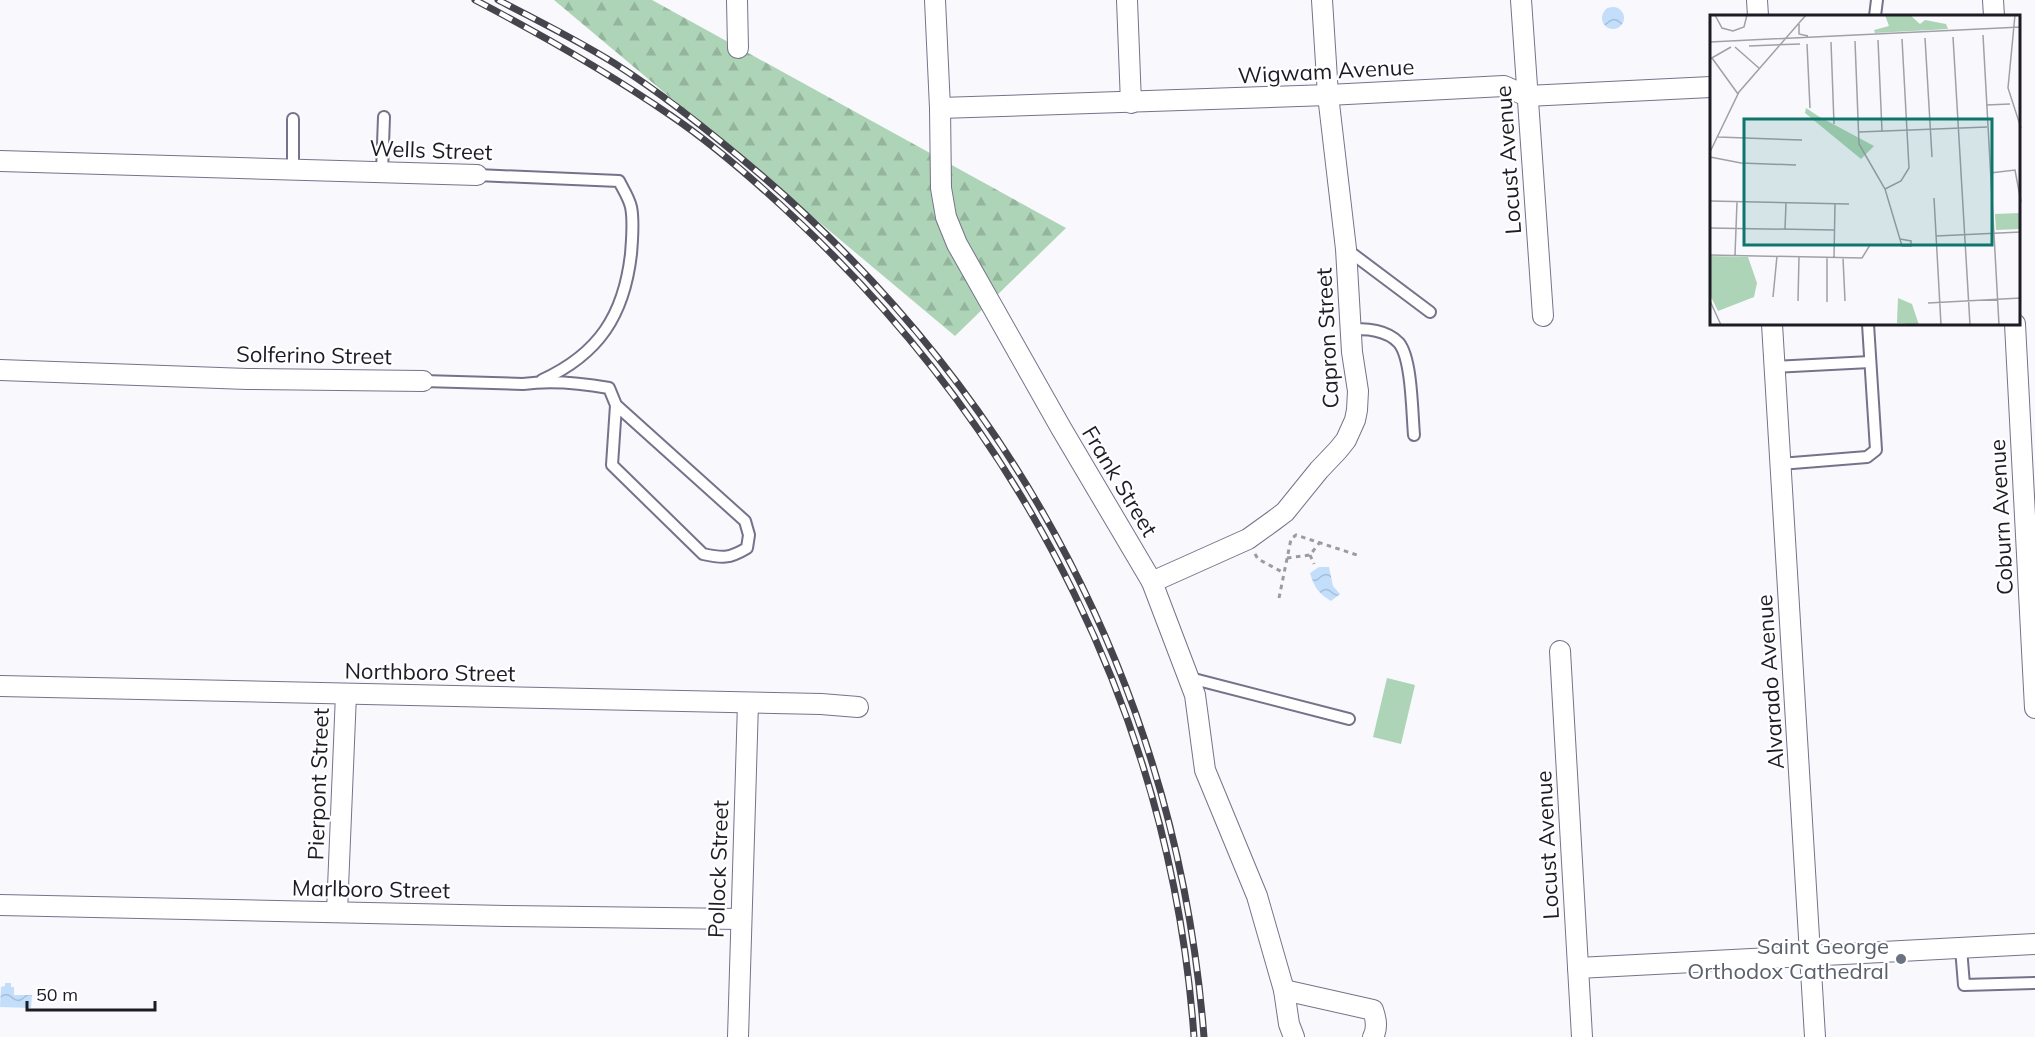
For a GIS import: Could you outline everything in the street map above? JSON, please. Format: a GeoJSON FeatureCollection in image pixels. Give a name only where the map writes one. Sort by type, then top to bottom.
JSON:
{"type":"FeatureCollection","features":[{"type":"Feature","properties":{"kind":"street"},"geometry":{"type":"LineString","coordinates":[[737,0],[738,48]]}},
{"type":"Feature","properties":{"kind":"street","name":"Frank Street"},"geometry":{"type":"LineString","coordinates":[[935,0],[942,197],[946,217],[957,244],[1061,428],[1152,582],[1190,678],[1195,695],[1205,770],[1257,896],[1284,990],[1288,1024],[1294,1037]]}},
{"type":"Feature","properties":{"kind":"street"},"geometry":{"type":"LineString","coordinates":[[1127,0],[1131,103]]}},
{"type":"Feature","properties":{"kind":"street","name":"Capron Street"},"geometry":{"type":"LineString","coordinates":[[1152,582],[1248,539],[1285,512],[1338,450],[1351,430],[1357,410],[1358,391],[1351,330],[1346,249],[1328,96],[1322,0]]}},
{"type":"Feature","properties":{"kind":"street","name":"Locust Avenue"},"geometry":{"type":"LineString","coordinates":[[1521,0],[1543,316]]}},
{"type":"Feature","properties":{"kind":"street"},"geometry":{"type":"LineString","coordinates":[[1757,0],[1758,15]]}},
{"type":"Feature","properties":{"kind":"street"},"geometry":{"type":"LineString","coordinates":[[1993,0],[1994,15]]}},
{"type":"Feature","properties":{"kind":"street","name":"Wigwam Avenue"},"geometry":{"type":"LineString","coordinates":[[940,108],[1328,96],[1504,86],[1527,96],[1710,87]]}},
{"type":"Feature","properties":{"kind":"street","name":"Wells Street"},"geometry":{"type":"LineString","coordinates":[[0,161],[477,175]]}},
{"type":"Feature","properties":{"kind":"street","name":"Alvarado Avenue"},"geometry":{"type":"LineString","coordinates":[[1772,326],[1815,1037]]}},
{"type":"Feature","properties":{"kind":"street","name":"Coburn Avenue"},"geometry":{"type":"LineString","coordinates":[[2015,326],[2028,446],[2035,708]]}},
{"type":"Feature","properties":{"kind":"street","name":"Solferino Street"},"geometry":{"type":"LineString","coordinates":[[0,370],[247,379],[423,381]]}},
{"type":"Feature","properties":{"kind":"street","name":"Locust Avenue"},"geometry":{"type":"LineString","coordinates":[[1560,651],[1582,1037]]}},
{"type":"Feature","properties":{"kind":"street","name":"Northboro Street"},"geometry":{"type":"LineString","coordinates":[[0,686],[821,704],[858,707]]}},
{"type":"Feature","properties":{"kind":"street","name":"Pierpont Street"},"geometry":{"type":"LineString","coordinates":[[337,912],[346,694]]}},
{"type":"Feature","properties":{"kind":"street","name":"Pollock Street"},"geometry":{"type":"LineString","coordinates":[[738,1037],[748,703]]}},
{"type":"Feature","properties":{"kind":"street","name":"Marlboro Street"},"geometry":{"type":"LineString","coordinates":[[0,905],[741,919]]}},
{"type":"Feature","properties":{"kind":"street"},"geometry":{"type":"LineString","coordinates":[[1578,968],[2035,944]]}},
{"type":"Feature","properties":{"kind":"street"},"geometry":{"type":"LineString","coordinates":[[1284,990],[1373,1010],[1376,1019],[1373,1037]]}},
{"type":"Feature","properties":{"kind":"lane"},"geometry":{"type":"LineString","coordinates":[[1875,15],[1877,0]]}},
{"type":"Feature","properties":{"kind":"lane"},"geometry":{"type":"LineString","coordinates":[[382,172],[384,117]]}},
{"type":"Feature","properties":{"kind":"lane"},"geometry":{"type":"LineString","coordinates":[[293,119],[293,170]]}},
{"type":"Feature","properties":{"kind":"lane","name":"Wells Street"},"geometry":{"type":"LineString","coordinates":[[477,175],[619,181],[631,207],[632,242],[629,271],[622,300],[611,324],[600,338],[568,366],[539,382]]}},
{"type":"Feature","properties":{"kind":"lane"},"geometry":{"type":"LineString","coordinates":[[1346,249],[1430,312]]}},
{"type":"Feature","properties":{"kind":"lane"},"geometry":{"type":"LineString","coordinates":[[1780,464],[1867,457],[1876,450],[1868,326]]}},
{"type":"Feature","properties":{"kind":"lane"},"geometry":{"type":"LineString","coordinates":[[1351,330],[1366,328],[1386,334],[1399,343],[1409,373],[1414,435]]}},
{"type":"Feature","properties":{"kind":"lane"},"geometry":{"type":"LineString","coordinates":[[1774,367],[1870,362]]}},
{"type":"Feature","properties":{"kind":"lane","name":"Solferino Street"},"geometry":{"type":"LineString","coordinates":[[423,381],[501,384],[539,382],[588,384],[609,388],[616,405],[745,521],[749,535],[747,548],[734,556],[721,558],[703,554],[612,465],[616,405]]}},
{"type":"Feature","properties":{"kind":"lane"},"geometry":{"type":"LineString","coordinates":[[1190,678],[1348,719]]}},
{"type":"Feature","properties":{"kind":"lane"},"geometry":{"type":"LineString","coordinates":[[1961,948],[1964,986],[2035,983]]}},
{"type":"Feature","properties":{"kind":"path"},"geometry":{"type":"LineString","coordinates":[[1280,598],[1287,558],[1292,539],[1296,535],[1357,555]]}},
{"type":"Feature","properties":{"kind":"path"},"geometry":{"type":"LineString","coordinates":[[1287,558],[1310,555],[1320,542]]}},
{"type":"Feature","properties":{"kind":"path"},"geometry":{"type":"LineString","coordinates":[[1310,555],[1314,564]]}},
{"type":"Feature","properties":{"kind":"path"},"geometry":{"type":"LineString","coordinates":[[1258,559],[1284,573]]}},
{"type":"Feature","properties":{"kind":"green space"},"geometry":{"type":"Polygon","coordinates":[[[554,0],[652,0],[1066,228],[955,336],[554,0]]]}},
{"type":"Feature","properties":{"kind":"green space"},"geometry":{"type":"Polygon","coordinates":[[[1387,678],[1415,685],[1401,744],[1373,737],[1387,678]]]}},
{"type":"Feature","properties":{"kind":"water"},"geometry":{"type":"Polygon","coordinates":[[[1613,7],[1621,10],[1624,18],[1621,26],[1613,29],[1605,26],[1602,18],[1605,10],[1613,7]]]}},
{"type":"Feature","properties":{"kind":"water"},"geometry":{"type":"Polygon","coordinates":[[[1319,567],[1329,567],[1333,586],[1340,594],[1331,601],[1320,593],[1310,573],[1319,567]]]}},
{"type":"Feature","properties":{"kind":"water"},"geometry":{"type":"Polygon","coordinates":[[[5,983],[11,983],[11,987],[14,987],[14,995],[32,995],[31,1008],[0,1007],[1,987],[5,986],[5,983]]]}},
{"type":"Feature","properties":{"kind":"railway"},"geometry":{"type":"LineString","coordinates":[[475,0],[550,40],[646,99],[705,140],[738,167],[802,225],[883,309],[956,398],[1020,494],[1074,594],[1120,699],[1155,809],[1180,921],[1194,1037]]}},
{"type":"Feature","properties":{"kind":"railway"},"geometry":{"type":"LineString","coordinates":[[498,0],[614,63],[689,116],[761,175],[853,261],[935,355],[1008,455],[1070,561],[1120,673],[1160,790],[1188,912],[1204,1037]]}},
{"type":"Feature","properties":{"kind":"place","name":"Saint George Orthodox Cathedral"},"geometry":{"type":"Point","coordinates":[1901,959]}}]}
